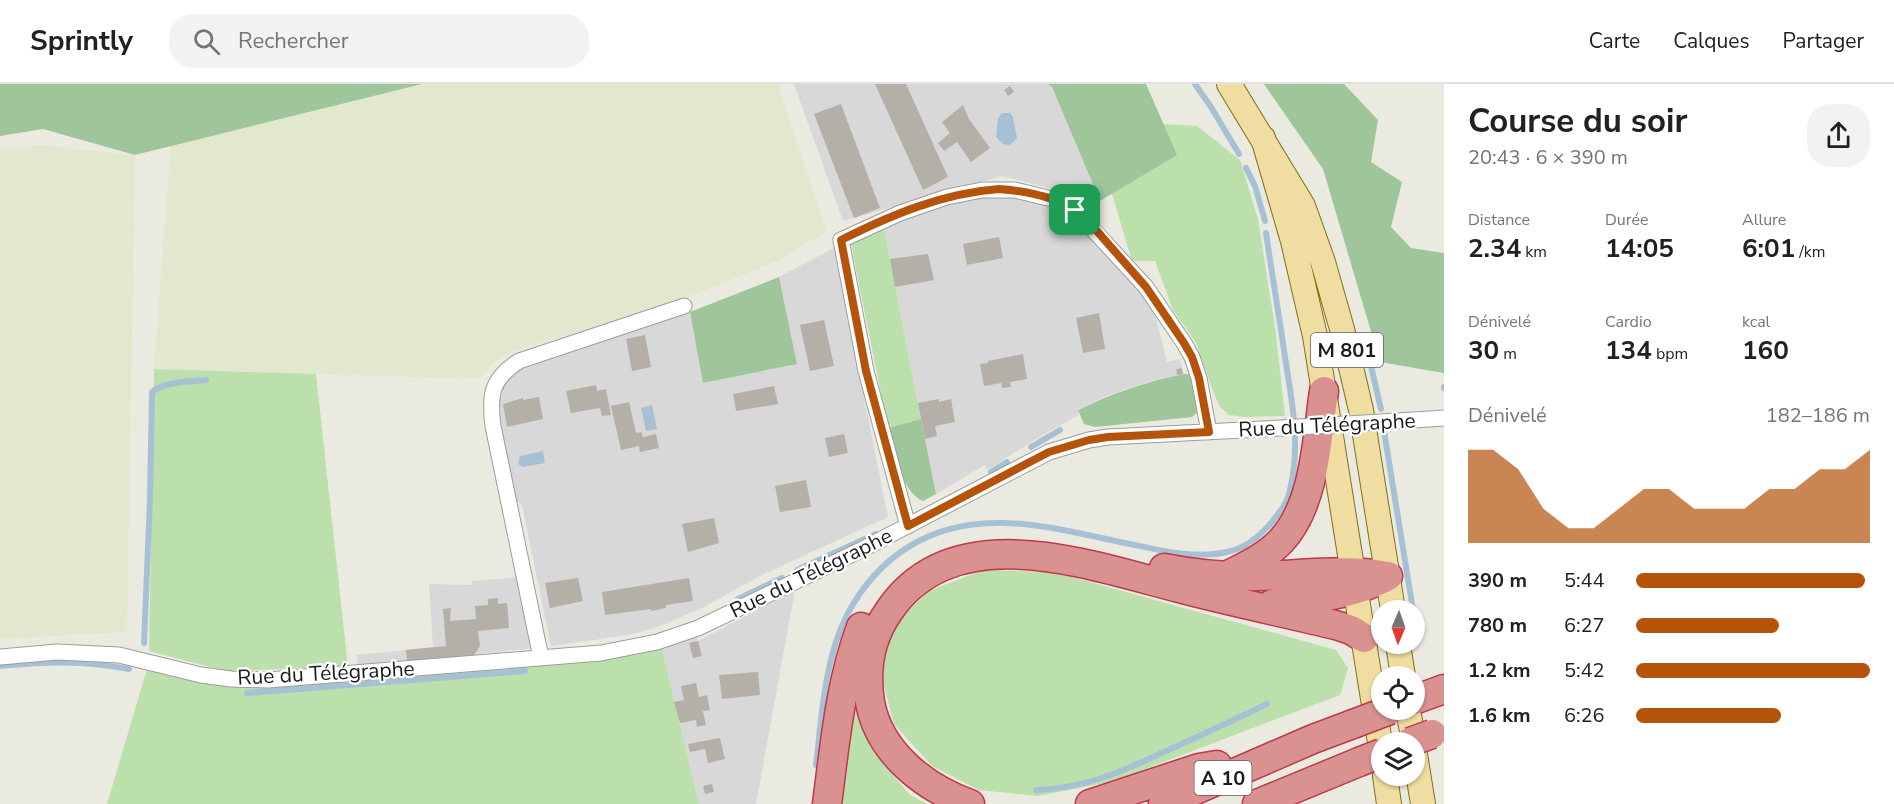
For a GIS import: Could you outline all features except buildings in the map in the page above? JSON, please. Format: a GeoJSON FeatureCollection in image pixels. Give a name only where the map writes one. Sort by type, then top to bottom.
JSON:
{"type":"FeatureCollection","features":[{"type":"Feature","properties":{"kind":"highway"},"geometry":{"type":"LineString","coordinates":[[1227,575],[1268,553],[1280,543],[1296,522],[1310,483],[1324,391]]}},
{"type":"Feature","properties":{"kind":"highway"},"geometry":{"type":"LineString","coordinates":[[827,804],[842,696],[861,626],[877,600],[899,575],[917,562],[957,546],[1000,540],[1045,544],[1170,569],[1227,575],[1355,581]]}},
{"type":"Feature","properties":{"kind":"highway"},"geometry":{"type":"LineString","coordinates":[[970,804],[940,791],[908,768],[884,739],[871,707],[868,688],[871,650],[877,632],[895,601],[909,586],[942,566],[978,556],[1000,554],[1043,556],[1339,626],[1364,638]]}},
{"type":"Feature","properties":{"kind":"highway"},"geometry":{"type":"LineString","coordinates":[[1255,606],[1355,581],[1388,576]]}},
{"type":"Feature","properties":{"kind":"highway","name":"A 10"},"geometry":{"type":"LineString","coordinates":[[1163,804],[1371,717]]}},
{"type":"Feature","properties":{"kind":"highway"},"geometry":{"type":"LineString","coordinates":[[1090,804],[1199,768],[1283,752]]}},
{"type":"Feature","properties":{"kind":"highway","name":"A 10"},"geometry":{"type":"LineString","coordinates":[[1257,804],[1371,758]]}},
{"type":"Feature","properties":{"kind":"main road","name":"M 801"},"geometry":{"type":"LineString","coordinates":[[1229,84],[1303,206],[1334,296],[1361,410],[1392,600]]}},
{"type":"Feature","properties":{"kind":"main road","name":"M 801"},"geometry":{"type":"LineString","coordinates":[[1263,138],[1300,268],[1324,391],[1364,638],[1372,732]]}},
{"type":"Feature","properties":{"kind":"main road"},"geometry":{"type":"LineString","coordinates":[[1386,786],[1389,804]]}},
{"type":"Feature","properties":{"kind":"main road"},"geometry":{"type":"LineString","coordinates":[[1423,786],[1423,804]]}},
{"type":"Feature","properties":{"kind":"street","name":"Rue du Télégraphe"},"geometry":{"type":"LineString","coordinates":[[908,526],[866,371],[841,240],[900,213],[947,197],[999,189],[1028,193],[1052,200],[1082,214],[1146,287],[1184,343],[1192,357],[1199,378],[1209,432]]}},
{"type":"Feature","properties":{"kind":"street"},"geometry":{"type":"LineString","coordinates":[[541,658],[493,426],[490,402],[496,381],[506,369],[519,361],[684,306]]}},
{"type":"Feature","properties":{"kind":"street","name":"Rue du Télégraphe"},"geometry":{"type":"LineString","coordinates":[[0,657],[57,652],[119,655],[201,675],[268,680],[602,653],[665,640],[698,628],[908,526],[1049,452],[1071,444],[1108,437],[1444,418]]}},
{"type":"Feature","properties":{"kind":"shaded area"},"geometry":{"type":"Polygon","coordinates":[[[794,84],[1048,84],[1052,87],[1100,201],[1002,176],[843,221],[794,84]]]}},
{"type":"Feature","properties":{"kind":"shaded area"},"geometry":{"type":"Polygon","coordinates":[[[1015,194],[1071,211],[1152,302],[1160,317],[1156,318],[1167,362],[1180,359],[1182,368],[1176,369],[1177,375],[1106,396],[1078,409],[1079,415],[987,470],[985,465],[936,494],[883,224],[949,200],[1015,194]]]}},
{"type":"Feature","properties":{"kind":"shaded area"},"geometry":{"type":"Polygon","coordinates":[[[834,248],[888,517],[760,576],[700,609],[655,628],[629,635],[551,646],[522,505],[515,500],[491,379],[690,312],[704,383],[797,364],[779,277],[834,248]]]}},
{"type":"Feature","properties":{"kind":"shaded area"},"geometry":{"type":"Polygon","coordinates":[[[519,577],[534,648],[358,666],[357,655],[433,647],[429,584],[472,585],[472,581],[519,577]]]}},
{"type":"Feature","properties":{"kind":"shaded area"},"geometry":{"type":"Polygon","coordinates":[[[795,590],[756,804],[699,804],[662,649],[697,636],[698,641],[795,590]]]}},
{"type":"Feature","properties":{"kind":"green space"},"geometry":{"type":"Polygon","coordinates":[[[0,84],[422,84],[135,155],[43,129],[0,136],[0,84]]]}},
{"type":"Feature","properties":{"kind":"green space"},"geometry":{"type":"Polygon","coordinates":[[[383,84],[777,84],[827,231],[777,261],[678,301],[514,351],[494,362],[479,379],[154,369],[172,128],[383,84]]]}},
{"type":"Feature","properties":{"kind":"green space"},"geometry":{"type":"Polygon","coordinates":[[[1048,84],[1146,84],[1177,155],[1100,201],[1052,87],[1048,84]]]}},
{"type":"Feature","properties":{"kind":"green space"},"geometry":{"type":"Polygon","coordinates":[[[1264,84],[1344,84],[1378,120],[1371,162],[1402,182],[1391,227],[1411,248],[1444,253],[1444,373],[1380,362],[1323,169],[1264,84]]]}},
{"type":"Feature","properties":{"kind":"green space"},"geometry":{"type":"Polygon","coordinates":[[[1164,124],[1197,126],[1240,160],[1258,219],[1276,334],[1285,416],[1229,415],[1220,407],[1196,343],[1173,310],[1155,261],[1132,261],[1112,194],[1164,124]]]}},
{"type":"Feature","properties":{"kind":"green space"},"geometry":{"type":"Polygon","coordinates":[[[39,145],[135,155],[127,632],[0,639],[0,150],[39,145]]]}},
{"type":"Feature","properties":{"kind":"green space"},"geometry":{"type":"Polygon","coordinates":[[[883,224],[921,419],[888,428],[851,244],[883,224]]]}},
{"type":"Feature","properties":{"kind":"green space"},"geometry":{"type":"Polygon","coordinates":[[[779,277],[797,364],[703,383],[690,312],[779,277]]]}},
{"type":"Feature","properties":{"kind":"green space"},"geometry":{"type":"Polygon","coordinates":[[[154,369],[316,374],[348,667],[225,671],[149,651],[154,369]]]}},
{"type":"Feature","properties":{"kind":"green space"},"geometry":{"type":"Polygon","coordinates":[[[1183,374],[1193,376],[1199,411],[1192,417],[1095,427],[1084,424],[1078,410],[1129,389],[1183,374]]]}},
{"type":"Feature","properties":{"kind":"green space"},"geometry":{"type":"Polygon","coordinates":[[[921,419],[936,494],[923,501],[909,489],[899,469],[888,428],[921,419]]]}},
{"type":"Feature","properties":{"kind":"green space"},"geometry":{"type":"Polygon","coordinates":[[[984,570],[1054,572],[1336,650],[1348,668],[1340,695],[1111,782],[1038,796],[979,790],[932,766],[894,724],[881,674],[894,626],[928,591],[984,570]]]}},
{"type":"Feature","properties":{"kind":"green space"},"geometry":{"type":"Polygon","coordinates":[[[662,649],[699,804],[107,804],[149,662],[215,684],[598,658],[662,649]]]}},
{"type":"Feature","properties":{"kind":"green space"},"geometry":{"type":"Polygon","coordinates":[[[857,697],[868,741],[910,795],[927,804],[840,804],[846,747],[857,697]]]}},
{"type":"Feature","properties":{"kind":"water"},"geometry":{"type":"Polygon","coordinates":[[[1002,113],[1010,113],[1013,117],[1017,138],[1010,145],[1003,144],[996,137],[998,118],[1002,113]]]}},
{"type":"Feature","properties":{"kind":"water"},"geometry":{"type":"Polygon","coordinates":[[[652,405],[657,429],[646,431],[641,408],[652,405]]]}},
{"type":"Feature","properties":{"kind":"water"},"geometry":{"type":"Polygon","coordinates":[[[543,451],[545,463],[523,467],[518,464],[520,456],[543,451]]]}},
{"type":"Feature","properties":{"kind":"waterway"},"geometry":{"type":"LineString","coordinates":[[1195,84],[1239,154]]}},
{"type":"Feature","properties":{"kind":"waterway"},"geometry":{"type":"LineString","coordinates":[[1246,168],[1255,186],[1265,221]]}},
{"type":"Feature","properties":{"kind":"waterway"},"geometry":{"type":"LineString","coordinates":[[816,765],[825,688],[839,632],[860,594],[874,576],[908,547],[950,529],[973,525],[1013,523],[1063,530],[1167,552],[1206,555],[1243,547],[1272,522],[1289,494],[1295,457],[1295,440],[1290,390],[1266,233]]}},
{"type":"Feature","properties":{"kind":"waterway"},"geometry":{"type":"LineString","coordinates":[[1371,366],[1381,409]]}},
{"type":"Feature","properties":{"kind":"waterway"},"geometry":{"type":"LineString","coordinates":[[144,643],[152,392],[170,384],[206,380]]}},
{"type":"Feature","properties":{"kind":"waterway"},"geometry":{"type":"LineString","coordinates":[[1031,447],[1060,430]]}},
{"type":"Feature","properties":{"kind":"waterway"},"geometry":{"type":"LineString","coordinates":[[1384,431],[1411,600]]}},
{"type":"Feature","properties":{"kind":"waterway"},"geometry":{"type":"LineString","coordinates":[[991,472],[1007,462]]}},
{"type":"Feature","properties":{"kind":"waterway"},"geometry":{"type":"LineString","coordinates":[[797,570],[876,534]]}},
{"type":"Feature","properties":{"kind":"waterway"},"geometry":{"type":"LineString","coordinates":[[738,599],[782,578]]}},
{"type":"Feature","properties":{"kind":"waterway"},"geometry":{"type":"LineString","coordinates":[[0,666],[64,663],[95,664],[129,669]]}},
{"type":"Feature","properties":{"kind":"waterway"},"geometry":{"type":"LineString","coordinates":[[247,693],[525,671]]}},
{"type":"Feature","properties":{"kind":"waterway"},"geometry":{"type":"LineString","coordinates":[[1036,790],[1074,786],[1108,776],[1267,704]]}},
{"type":"Feature","properties":{"kind":"route"},"geometry":{"type":"LineString","coordinates":[[982,190],[1015,190],[1052,200],[1075,210],[1082,214],[1146,287],[1184,343],[1192,357],[1199,378],[1209,432],[1108,437],[1071,444],[1049,452],[908,526],[866,371],[841,240],[900,213],[947,197],[982,190]]}}]}
